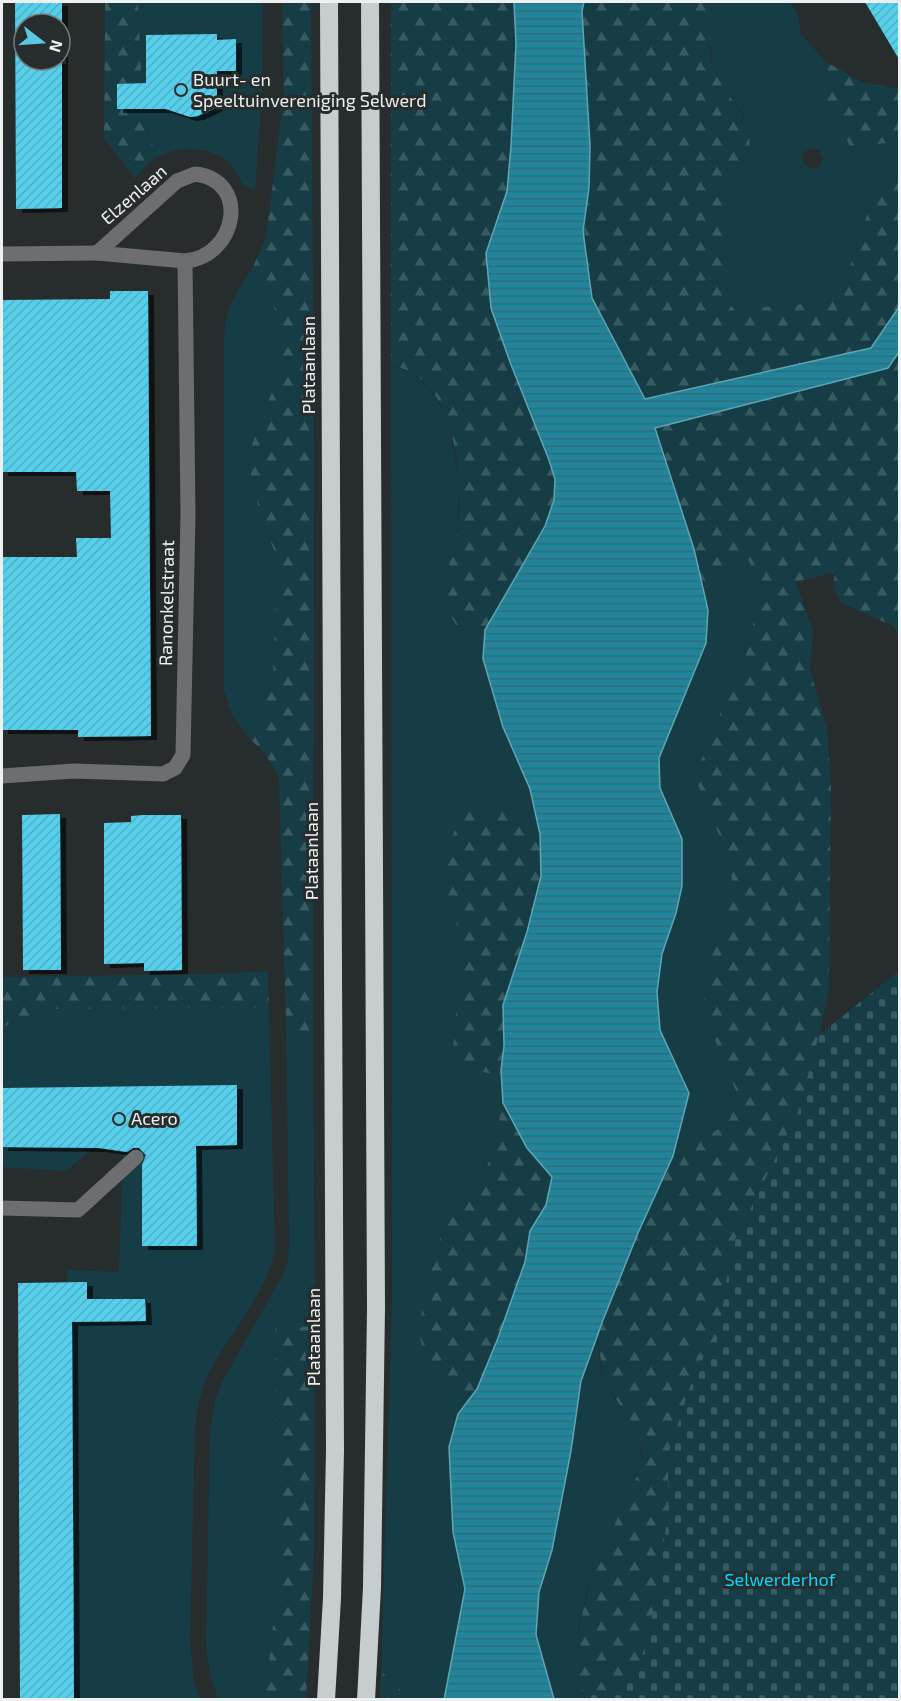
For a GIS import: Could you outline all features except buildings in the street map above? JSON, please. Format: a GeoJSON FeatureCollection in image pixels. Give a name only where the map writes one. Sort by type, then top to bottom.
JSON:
{"type":"FeatureCollection","features":[{"type":"Feature","properties":{"kind":"highway","name":"Plataanlaan"},"geometry":{"type":"LineString","coordinates":[[326,1700],[332,1598],[335,1450],[329,2]]}},
{"type":"Feature","properties":{"kind":"highway"},"geometry":{"type":"LineString","coordinates":[[366,1700],[372,1587],[376,1308],[370,2]]}},
{"type":"Feature","properties":{"kind":"street","name":"Elzenlaan"},"geometry":{"type":"LineString","coordinates":[[2,254],[98,254],[197,260],[207,255],[223,239],[228,228],[231,216],[226,192],[213,179],[204,175],[185,176],[98,254]]}},
{"type":"Feature","properties":{"kind":"street","name":"Ranonkelstraat"},"geometry":{"type":"LineString","coordinates":[[2,776],[74,771],[163,774],[175,768],[183,755],[189,514],[185,261]]}},
{"type":"Feature","properties":{"kind":"street"},"geometry":{"type":"LineString","coordinates":[[2,1208],[78,1210],[136,1157]]}},
{"type":"Feature","properties":{"kind":"green space"},"geometry":{"type":"Polygon","coordinates":[[[105,2],[138,2],[143,118],[157,157],[148,163],[135,178],[104,138],[105,2]]]}},
{"type":"Feature","properties":{"kind":"green space"},"geometry":{"type":"Polygon","coordinates":[[[138,2],[263,2],[262,92],[255,191],[242,184],[237,172],[219,155],[207,151],[182,149],[157,157],[143,118],[138,2]]]}},
{"type":"Feature","properties":{"kind":"green space"},"geometry":{"type":"Polygon","coordinates":[[[282,2],[311,2],[314,454],[313,1042],[286,1024],[279,777],[265,753],[250,739],[264,711],[273,674],[277,559],[259,509],[247,458],[273,389],[283,337],[271,297],[260,273],[253,267],[266,237],[284,96],[282,2]]]}},
{"type":"Feature","properties":{"kind":"green space"},"geometry":{"type":"Polygon","coordinates":[[[391,2],[514,2],[516,43],[507,191],[486,253],[510,362],[555,479],[554,500],[545,526],[485,630],[456,625],[445,605],[444,587],[458,529],[459,510],[458,466],[448,422],[439,402],[427,385],[410,372],[391,365],[391,2]]]}},
{"type":"Feature","properties":{"kind":"green space"},"geometry":{"type":"Polygon","coordinates":[[[584,2],[713,2],[709,50],[713,66],[745,121],[748,132],[747,159],[731,176],[725,188],[730,304],[739,316],[763,307],[804,304],[845,283],[873,196],[892,176],[899,174],[899,307],[871,348],[645,399],[592,298],[583,231],[589,188],[590,146],[582,11],[584,2]]]}},
{"type":"Feature","properties":{"kind":"green space"},"geometry":{"type":"Polygon","coordinates":[[[713,2],[791,2],[798,17],[801,34],[826,62],[821,117],[833,120],[845,135],[895,142],[899,133],[899,174],[892,176],[873,196],[845,283],[804,304],[763,307],[739,316],[730,304],[725,188],[732,175],[746,162],[744,115],[725,91],[713,65],[708,32],[713,2]],[[812,148],[804,152],[802,160],[806,166],[813,169],[820,166],[823,159],[820,151],[812,148]]]}},
{"type":"Feature","properties":{"kind":"green space"},"geometry":{"type":"Polygon","coordinates":[[[826,62],[862,82],[899,89],[899,133],[896,142],[850,147],[840,128],[821,117],[826,62]]]}},
{"type":"Feature","properties":{"kind":"green space"},"geometry":{"type":"Polygon","coordinates":[[[253,267],[260,273],[271,297],[283,337],[273,389],[247,458],[259,509],[277,559],[273,674],[264,711],[250,739],[234,718],[224,691],[224,338],[230,308],[253,267]]]}},
{"type":"Feature","properties":{"kind":"green space"},"geometry":{"type":"Polygon","coordinates":[[[899,352],[899,636],[893,626],[842,603],[833,588],[835,572],[796,582],[813,631],[810,670],[827,729],[831,784],[829,989],[817,1046],[797,1115],[731,1248],[721,1319],[690,1387],[669,1452],[668,1505],[660,1582],[645,1648],[633,1676],[611,1691],[580,1690],[576,1663],[578,1635],[584,1606],[605,1547],[641,1467],[642,1450],[636,1430],[604,1381],[597,1336],[638,1233],[673,1156],[727,1124],[734,1110],[736,1091],[710,1028],[704,997],[708,966],[729,905],[732,880],[726,851],[698,785],[700,764],[708,740],[745,659],[758,602],[766,593],[746,556],[704,591],[694,549],[655,427],[888,368],[899,352]]]}},
{"type":"Feature","properties":{"kind":"green space"},"geometry":{"type":"Polygon","coordinates":[[[391,365],[412,373],[429,388],[448,418],[459,480],[458,529],[445,590],[456,625],[485,630],[483,659],[488,680],[503,727],[530,789],[540,834],[540,837],[515,819],[448,894],[462,944],[453,1049],[491,1074],[501,1064],[503,1103],[490,1158],[482,1179],[454,1210],[443,1227],[422,1304],[420,1339],[429,1368],[471,1397],[458,1414],[449,1448],[453,1532],[465,1589],[444,1699],[409,1699],[381,1671],[392,1301],[391,365]]]}},
{"type":"Feature","properties":{"kind":"green space"},"geometry":{"type":"Polygon","coordinates":[[[746,556],[766,593],[758,602],[745,659],[730,694],[698,785],[726,851],[732,880],[729,905],[708,966],[710,1028],[736,1091],[734,1110],[727,1124],[673,1156],[689,1093],[660,1030],[657,992],[662,954],[676,913],[682,886],[682,839],[660,788],[659,758],[706,643],[708,610],[704,591],[746,556]]]}},
{"type":"Feature","properties":{"kind":"green space"},"geometry":{"type":"Polygon","coordinates":[[[473,806],[497,809],[540,837],[541,876],[527,932],[503,1005],[504,1046],[501,1064],[491,1074],[467,1067],[453,1049],[462,944],[448,894],[447,851],[456,827],[473,806]]]}},
{"type":"Feature","properties":{"kind":"green space"},"geometry":{"type":"Polygon","coordinates":[[[268,971],[269,1013],[261,1008],[48,1009],[14,1021],[2,1028],[2,977],[268,971]]]}},
{"type":"Feature","properties":{"kind":"green space","name":"Selwerderhof"},"geometry":{"type":"Polygon","coordinates":[[[899,971],[899,1699],[586,1699],[580,1690],[611,1691],[633,1676],[645,1648],[660,1582],[668,1505],[669,1452],[690,1387],[721,1319],[731,1248],[797,1115],[819,1035],[899,971]]]}},
{"type":"Feature","properties":{"kind":"green space"},"geometry":{"type":"Polygon","coordinates":[[[261,1008],[269,1013],[275,1250],[271,1266],[256,1298],[209,1373],[197,1413],[190,1641],[194,1681],[200,1699],[68,1699],[67,1270],[119,1272],[123,1153],[93,1148],[66,1171],[2,1167],[2,1028],[14,1021],[48,1009],[261,1008]]]}},
{"type":"Feature","properties":{"kind":"green space"},"geometry":{"type":"Polygon","coordinates":[[[286,1024],[313,1042],[315,1326],[275,1328],[277,1590],[265,1699],[219,1700],[211,1679],[206,1649],[210,1429],[216,1397],[222,1382],[281,1278],[288,1261],[286,1024]]]}},
{"type":"Feature","properties":{"kind":"green space"},"geometry":{"type":"Polygon","coordinates":[[[503,1103],[527,1148],[552,1177],[546,1205],[530,1231],[525,1262],[498,1338],[477,1389],[471,1397],[429,1368],[420,1339],[422,1304],[443,1227],[454,1210],[482,1179],[490,1158],[503,1103]]]}},
{"type":"Feature","properties":{"kind":"green space"},"geometry":{"type":"Polygon","coordinates":[[[315,1326],[314,1552],[306,1699],[265,1699],[277,1590],[275,1328],[315,1326]]]}},
{"type":"Feature","properties":{"kind":"green space"},"geometry":{"type":"Polygon","coordinates":[[[597,1336],[603,1377],[611,1394],[635,1430],[641,1452],[641,1467],[587,1592],[578,1629],[580,1690],[586,1699],[554,1699],[536,1635],[539,1592],[552,1550],[571,1451],[581,1381],[597,1336]]]}},
{"type":"Feature","properties":{"kind":"green space"},"geometry":{"type":"Polygon","coordinates":[[[381,1671],[409,1698],[409,1699],[380,1699],[381,1671]]]}},
{"type":"Feature","properties":{"kind":"water"},"geometry":{"type":"Polygon","coordinates":[[[514,2],[584,2],[582,11],[590,146],[589,188],[583,231],[592,298],[645,399],[871,348],[899,307],[899,352],[888,368],[655,428],[694,549],[708,610],[706,643],[659,758],[660,788],[682,839],[682,886],[676,913],[662,954],[657,992],[660,1030],[689,1093],[673,1156],[638,1233],[581,1381],[571,1451],[552,1550],[539,1592],[536,1635],[554,1699],[444,1700],[465,1589],[453,1532],[449,1447],[458,1414],[477,1389],[498,1338],[525,1262],[530,1231],[546,1205],[552,1177],[527,1148],[503,1103],[501,1070],[504,1046],[503,1005],[527,932],[541,876],[540,834],[530,789],[503,727],[483,659],[485,630],[545,526],[554,500],[555,479],[491,308],[486,253],[507,191],[516,43],[514,2]]]}},
{"type":"Feature","properties":{"kind":"place","name":"Buurt- en Speeltuinvereniging Selwerd"},"geometry":{"type":"Point","coordinates":[181,90]}},
{"type":"Feature","properties":{"kind":"place","name":"Acero"},"geometry":{"type":"Point","coordinates":[119,1119]}}]}
